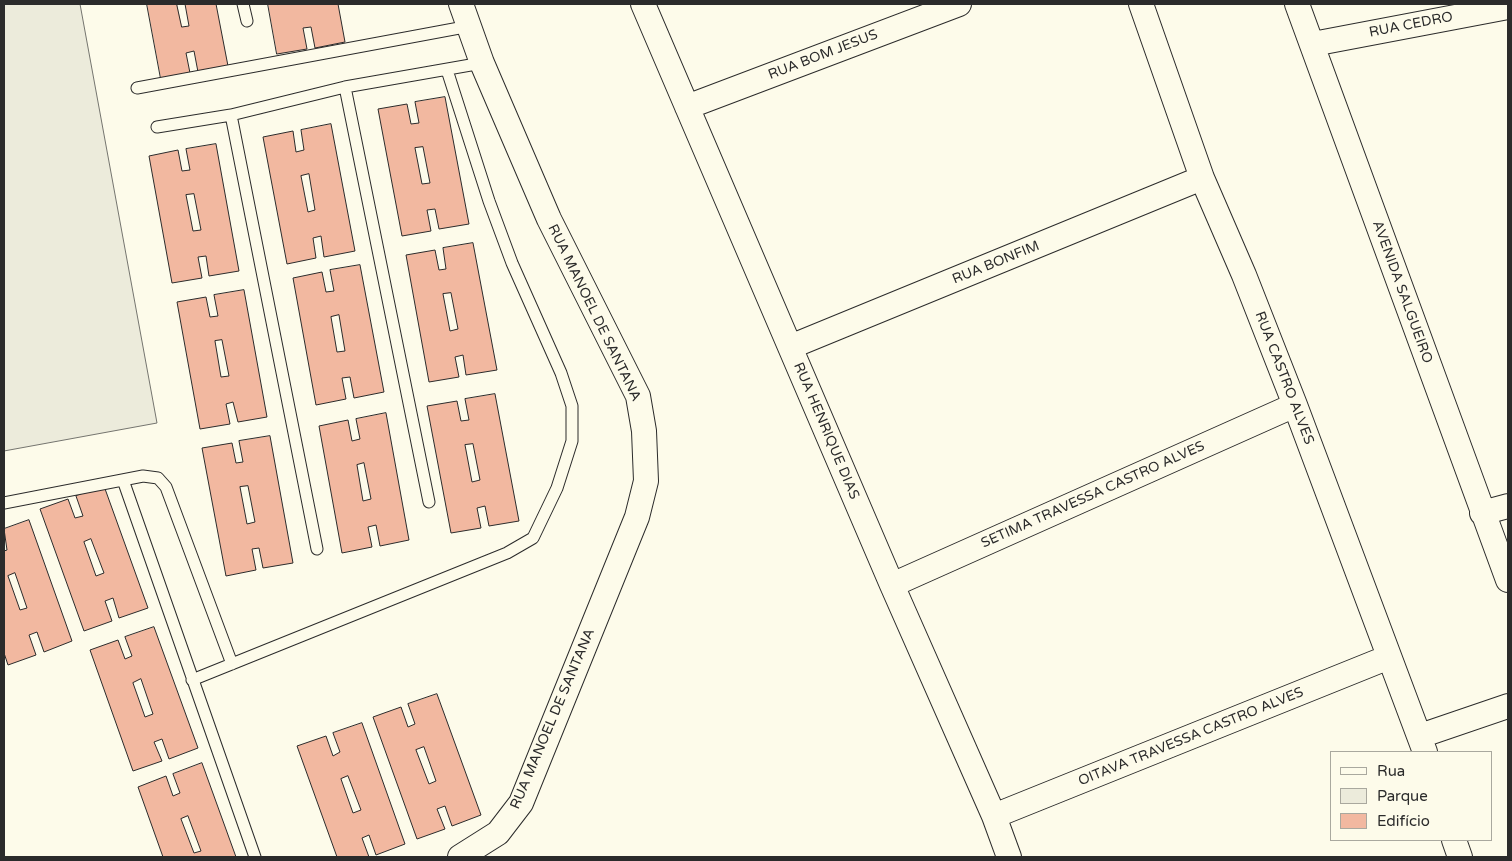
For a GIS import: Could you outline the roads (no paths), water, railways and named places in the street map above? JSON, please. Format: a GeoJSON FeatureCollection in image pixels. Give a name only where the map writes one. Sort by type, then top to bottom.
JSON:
{"type":"FeatureCollection","features":[{"type":"Feature","properties":{"kind":"street","name":"RUA MANOEL DE SANTANA"},"geometry":{"type":"LineString","coordinates":[[460,857],[498,833],[521,803],[637,516],[646,481],[644,431],[638,396],[549,219],[482,63],[461,4]]}},
{"type":"Feature","properties":{"kind":"street","name":"RUA HENRIQUE DIAS"},"geometry":{"type":"LineString","coordinates":[[644,4],[892,585],[994,816],[1009,857]]}},
{"type":"Feature","properties":{"kind":"street","name":"RUA BOM JESUS"},"geometry":{"type":"LineString","coordinates":[[688,107],[959,4]]}},
{"type":"Feature","properties":{"kind":"street","name":"RUA CASTRO ALVES"},"geometry":{"type":"LineString","coordinates":[[1141,4],[1202,178],[1244,275],[1295,405],[1422,744]]}},
{"type":"Feature","properties":{"kind":"street","name":"AVENIDA SALGUEIRO"},"geometry":{"type":"LineString","coordinates":[[1297,4],[1482,514],[1508,580]]}},
{"type":"Feature","properties":{"kind":"street","name":"RUA CEDRO"},"geometry":{"type":"LineString","coordinates":[[1313,44],[1508,7]]}},
{"type":"Feature","properties":{"kind":"street","name":"RUA BONFIM"},"geometry":{"type":"LineString","coordinates":[[790,347],[1202,178]]}},
{"type":"Feature","properties":{"kind":"street","name":"SETIMA TRAVESSA CASTRO ALVES"},"geometry":{"type":"LineString","coordinates":[[892,585],[1295,405]]}},
{"type":"Feature","properties":{"kind":"street"},"geometry":{"type":"LineString","coordinates":[[1482,514],[1508,506]]}},
{"type":"Feature","properties":{"kind":"street","name":"OITAVA TRAVESSA CASTRO ALVES"},"geometry":{"type":"LineString","coordinates":[[994,816],[1389,657]]}},
{"type":"Feature","properties":{"kind":"street"},"geometry":{"type":"LineString","coordinates":[[1422,744],[1508,706]]}},
{"type":"Feature","properties":{"kind":"street"},"geometry":{"type":"LineString","coordinates":[[1454,841],[1460,857]]}},
{"type":"Feature","properties":{"kind":"lane"},"geometry":{"type":"LineString","coordinates":[[243,4],[247,21]]}},
{"type":"Feature","properties":{"kind":"lane"},"geometry":{"type":"LineString","coordinates":[[137,88],[470,26]]}},
{"type":"Feature","properties":{"kind":"lane"},"geometry":{"type":"LineString","coordinates":[[157,127],[231,115],[345,87],[482,63]]}},
{"type":"Feature","properties":{"kind":"lane"},"geometry":{"type":"LineString","coordinates":[[192,680],[507,553],[533,538],[557,488],[572,440],[572,406],[561,373],[512,262],[489,201],[447,70]]}},
{"type":"Feature","properties":{"kind":"lane"},"geometry":{"type":"LineString","coordinates":[[345,87],[429,502]]}},
{"type":"Feature","properties":{"kind":"lane"},"geometry":{"type":"LineString","coordinates":[[231,115],[317,549]]}},
{"type":"Feature","properties":{"kind":"lane"},"geometry":{"type":"LineString","coordinates":[[4,503],[123,480],[153,476],[158,478],[166,487],[232,664]]}},
{"type":"Feature","properties":{"kind":"lane"},"geometry":{"type":"LineString","coordinates":[[123,480],[255,857]]}}]}
